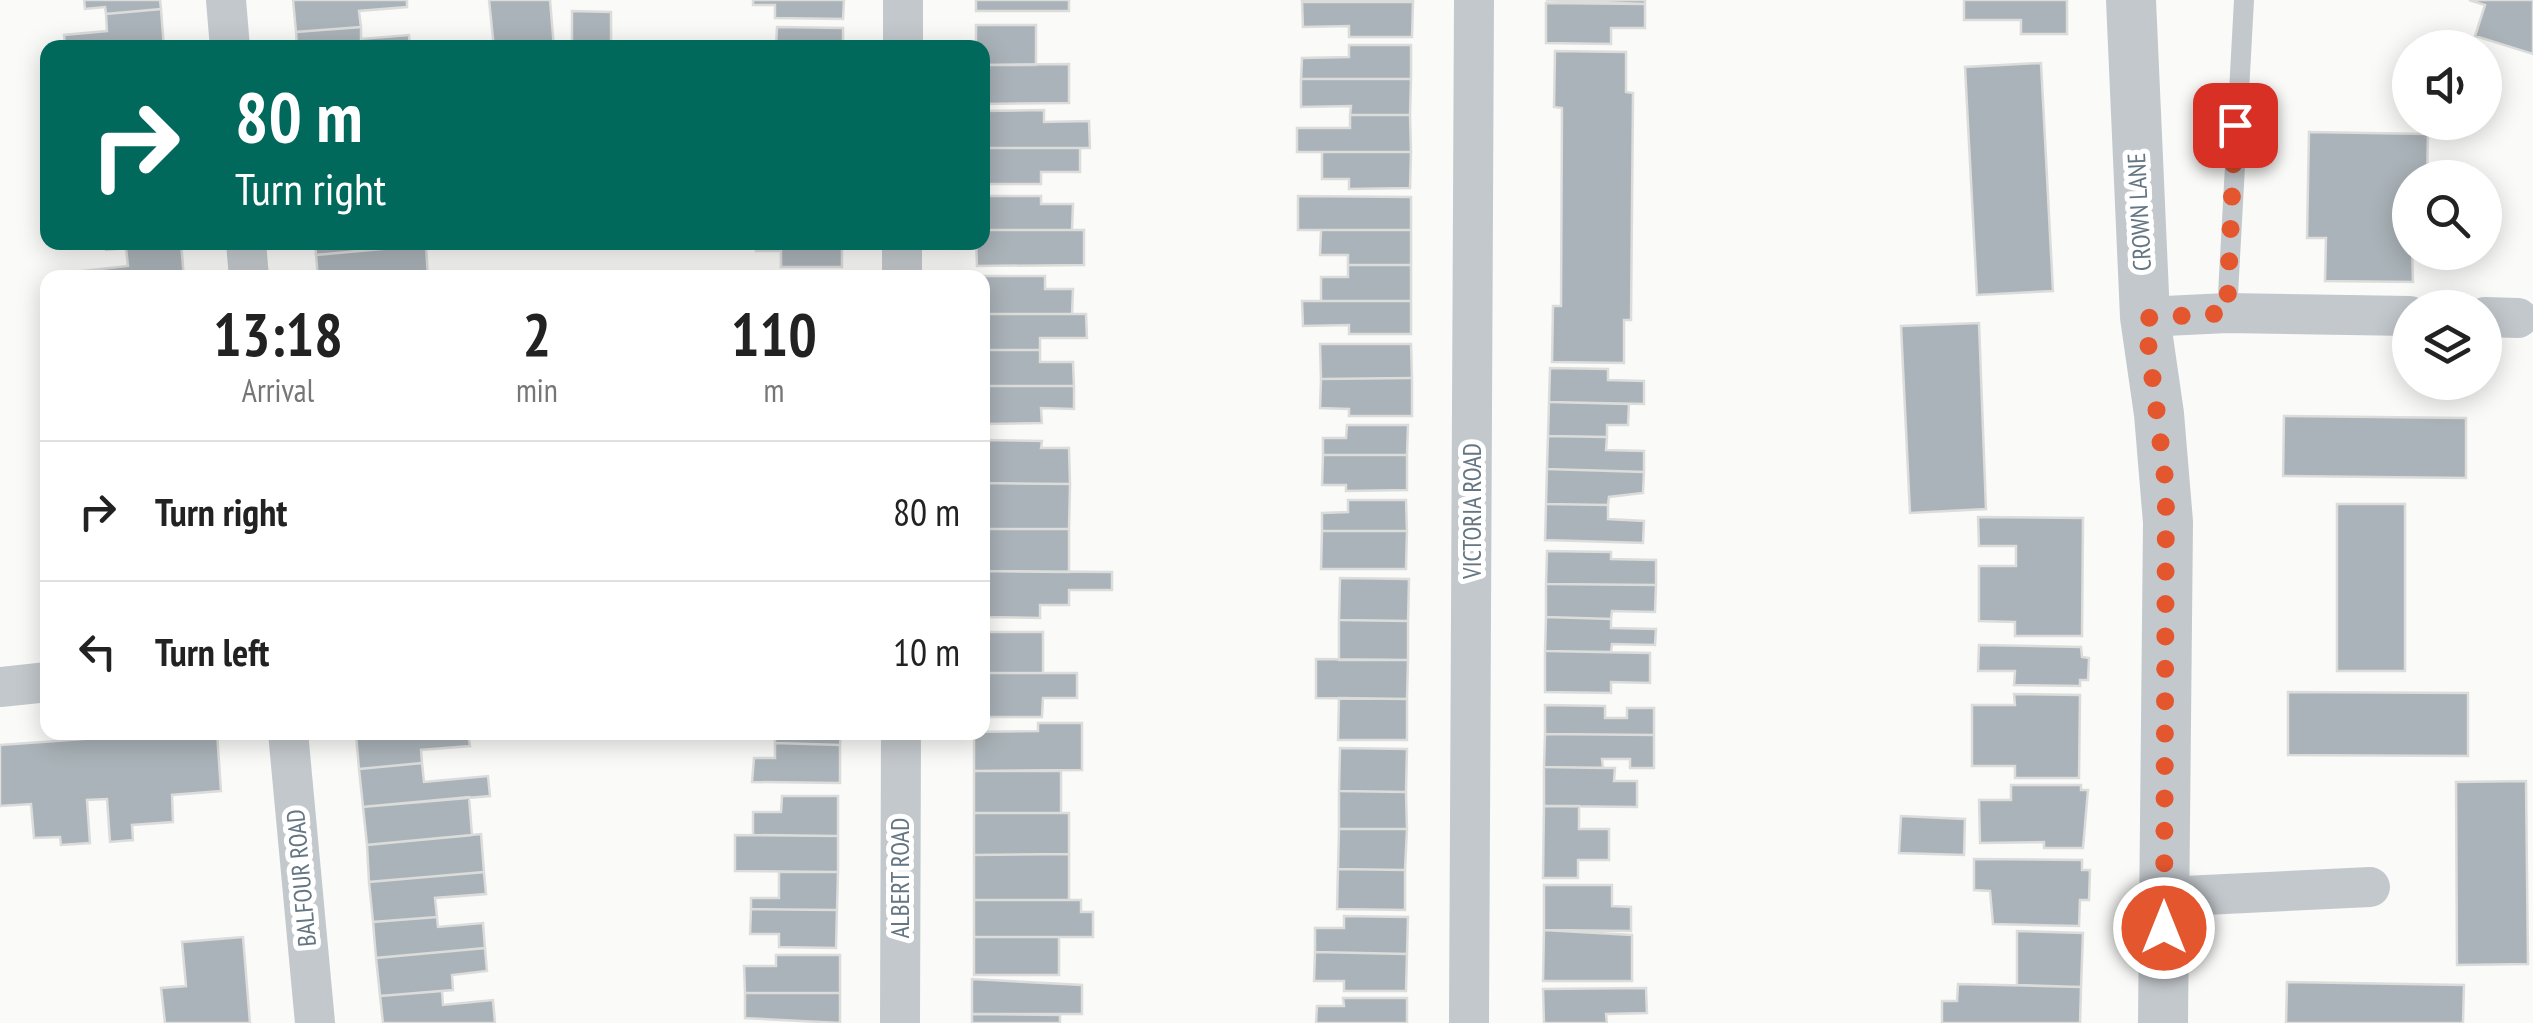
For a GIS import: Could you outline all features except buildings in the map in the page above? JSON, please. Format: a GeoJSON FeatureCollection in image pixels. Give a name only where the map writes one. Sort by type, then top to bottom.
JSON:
{"type":"FeatureCollection","features":[{"type":"Feature","properties":{"kind":"street"},"geometry":{"type":"LineString","coordinates":[[226,0],[229,40]]}},
{"type":"Feature","properties":{"kind":"street"},"geometry":{"type":"LineString","coordinates":[[903,0],[903,40]]}},
{"type":"Feature","properties":{"kind":"street","name":"VICTORIA ROAD"},"geometry":{"type":"LineString","coordinates":[[1470,1023],[1474,0]]}},
{"type":"Feature","properties":{"kind":"street","name":"CROWN LANE"},"geometry":{"type":"LineString","coordinates":[[2131,0],[2145,318],[2166,486],[2164,1023]]}},
{"type":"Feature","properties":{"kind":"street"},"geometry":{"type":"LineString","coordinates":[[2145,318],[2227,313],[2392,316]]}},
{"type":"Feature","properties":{"kind":"street"},"geometry":{"type":"LineString","coordinates":[[0,687],[40,683]]}},
{"type":"Feature","properties":{"kind":"street","name":"BALFOUR ROAD"},"geometry":{"type":"LineString","coordinates":[[289,740],[315,1023]]}},
{"type":"Feature","properties":{"kind":"street","name":"ALBERT ROAD"},"geometry":{"type":"LineString","coordinates":[[900,1023],[901,740]]}},
{"type":"Feature","properties":{"kind":"street"},"geometry":{"type":"LineString","coordinates":[[2163,897],[2370,887]]}},
{"type":"Feature","properties":{"kind":"lane"},"geometry":{"type":"LineString","coordinates":[[2227,313],[2244,0]]}},
{"type":"Feature","properties":{"kind":"route"},"geometry":{"type":"LineString","coordinates":[[2164,928],[2166,486],[2145,318],[2227,313],[2235,125]]}}]}
